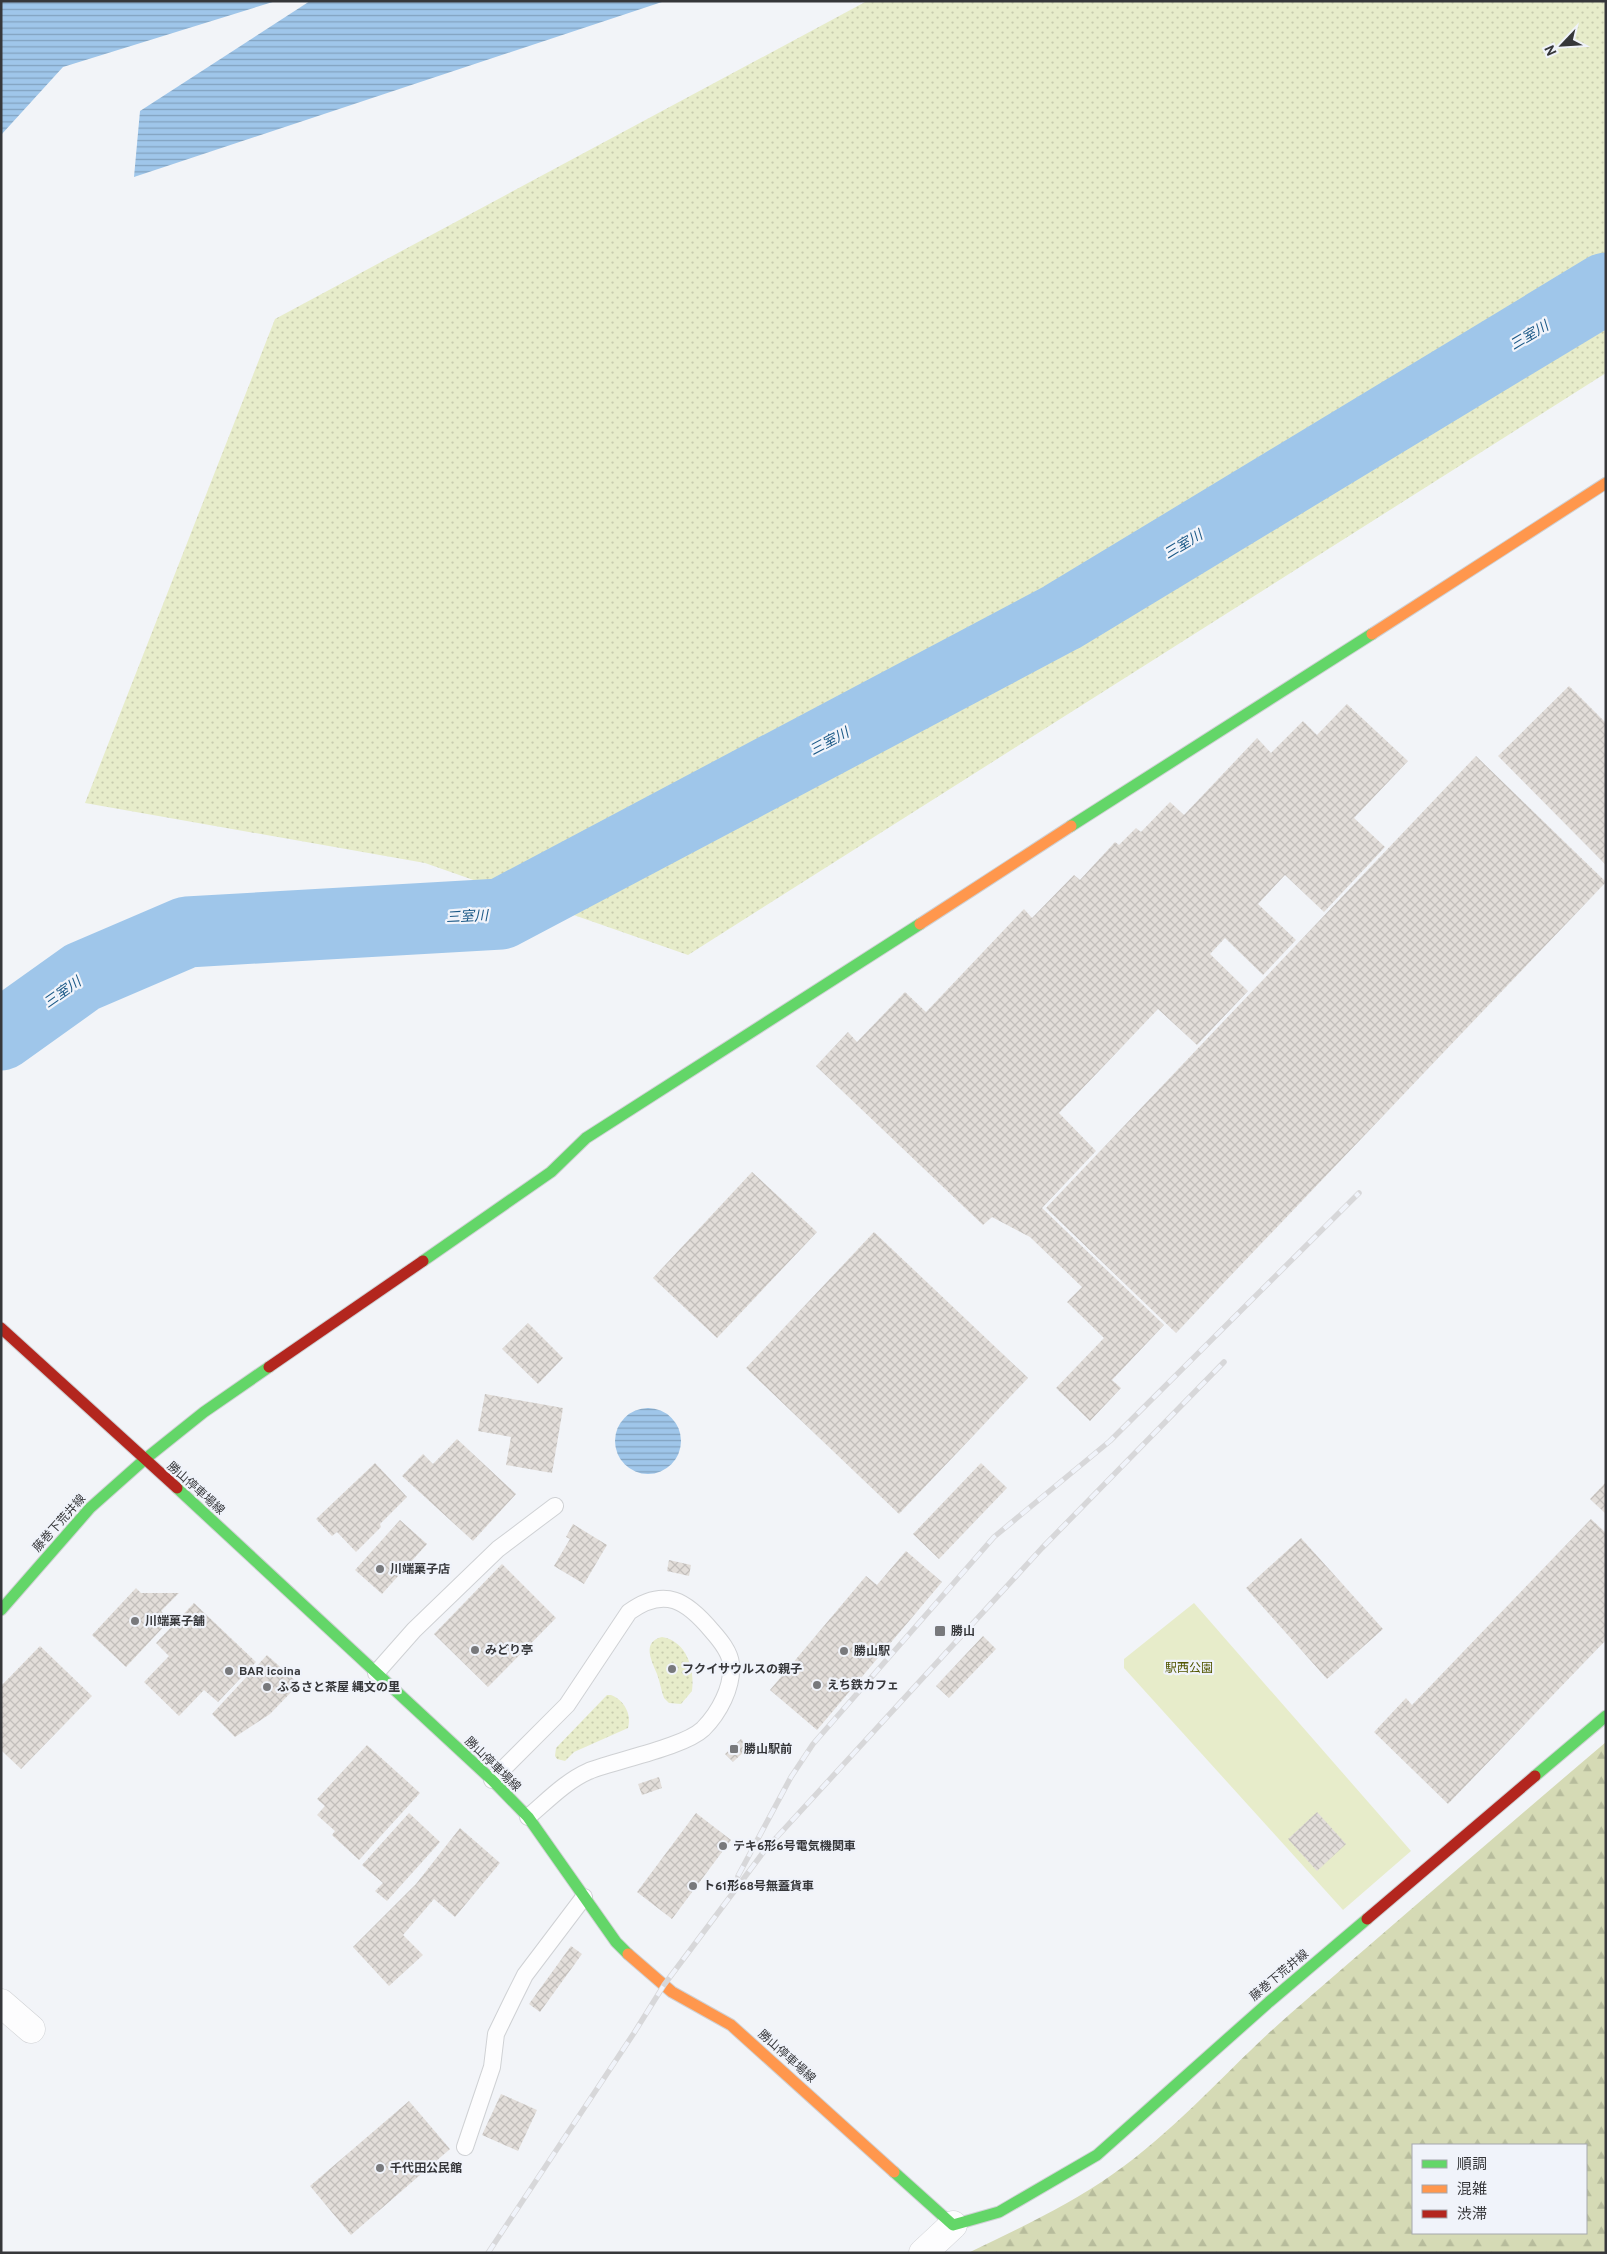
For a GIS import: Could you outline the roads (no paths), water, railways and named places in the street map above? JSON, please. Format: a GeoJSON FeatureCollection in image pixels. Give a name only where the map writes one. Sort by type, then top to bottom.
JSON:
{"type":"FeatureCollection","features":[{"type":"Feature","properties":{"kind":"main road","name":"藤巻下荒井線"},"geometry":{"type":"LineString","coordinates":[[1,1610],[90,1508],[144,1460],[204,1412],[551,1172],[586,1138],[1606,483]]}},
{"type":"Feature","properties":{"kind":"main road","name":"勝山停車場線"},"geometry":{"type":"LineString","coordinates":[[1,1328],[144,1460],[241,1546],[492,1780],[528,1817],[616,1942],[643,1969],[672,1992],[732,2025],[953,2225]]}},
{"type":"Feature","properties":{"kind":"main road","name":"藤巻下荒井線"},"geometry":{"type":"LineString","coordinates":[[953,2225],[999,2212],[1097,2155],[1269,2002],[1606,1716]]}},
{"type":"Feature","properties":{"kind":"street"},"geometry":{"type":"LineString","coordinates":[[1,2003],[31,2029]]}},
{"type":"Feature","properties":{"kind":"street"},"geometry":{"type":"LineString","coordinates":[[923,2253],[953,2225]]}},
{"type":"Feature","properties":{"kind":"lane"},"geometry":{"type":"LineString","coordinates":[[376,1673],[414,1630],[498,1548],[556,1506]]}},
{"type":"Feature","properties":{"kind":"lane"},"geometry":{"type":"LineString","coordinates":[[492,1780],[567,1705],[629,1612],[640,1604],[659,1599],[678,1600],[696,1611],[723,1645],[731,1663],[729,1683],[720,1708],[702,1730],[681,1741],[590,1771],[575,1778],[528,1817]]}},
{"type":"Feature","properties":{"kind":"lane"},"geometry":{"type":"LineString","coordinates":[[465,2147],[492,2067],[496,2034],[525,1975],[584,1897]]}},
{"type":"Feature","properties":{"kind":"water"},"geometry":{"type":"Polygon","coordinates":[[[1,1],[276,1],[63,67],[1,135],[1,1]]]}},
{"type":"Feature","properties":{"kind":"water"},"geometry":{"type":"Polygon","coordinates":[[[310,1],[665,1],[134,177],[140,111],[310,1]]]}},
{"type":"Feature","properties":{"kind":"water"},"geometry":{"type":"Polygon","coordinates":[[[648,1408],[661,1411],[671,1418],[678,1428],[681,1441],[678,1454],[671,1464],[661,1471],[648,1474],[635,1471],[625,1464],[618,1454],[615,1441],[618,1428],[625,1418],[635,1411],[648,1408]]]}},
{"type":"Feature","properties":{"kind":"waterway","name":"三室川"},"geometry":{"type":"LineString","coordinates":[[1,1035],[82,977],[187,932],[501,914],[1062,617],[1606,288]]}},
{"type":"Feature","properties":{"kind":"railway"},"geometry":{"type":"LineString","coordinates":[[738,1876],[791,1777],[813,1744],[994,1537],[1110,1441],[1359,1193]]}},
{"type":"Feature","properties":{"kind":"railway"},"geometry":{"type":"LineString","coordinates":[[488,2253],[664,1985],[765,1850],[1042,1548],[1224,1362]]}},
{"type":"Feature","properties":{"kind":"place","name":"川端菓子店"},"geometry":{"type":"Point","coordinates":[380,1569]}},
{"type":"Feature","properties":{"kind":"place","name":"川端菓子舗"},"geometry":{"type":"Point","coordinates":[135,1621]}},
{"type":"Feature","properties":{"kind":"place","name":"勝山"},"geometry":{"type":"Point","coordinates":[940,1631]}},
{"type":"Feature","properties":{"kind":"place","name":"みどり亭"},"geometry":{"type":"Point","coordinates":[475,1650]}},
{"type":"Feature","properties":{"kind":"place","name":"勝山駅"},"geometry":{"type":"Point","coordinates":[844,1651]}},
{"type":"Feature","properties":{"kind":"place","name":"フクイサウルスの親子"},"geometry":{"type":"Point","coordinates":[672,1669]}},
{"type":"Feature","properties":{"kind":"place","name":"BAR icoina"},"geometry":{"type":"Point","coordinates":[229,1671]}},
{"type":"Feature","properties":{"kind":"place","name":"えち鉄カフェ"},"geometry":{"type":"Point","coordinates":[817,1685]}},
{"type":"Feature","properties":{"kind":"place","name":"ふるさと茶屋 縄文の里"},"geometry":{"type":"Point","coordinates":[267,1687]}},
{"type":"Feature","properties":{"kind":"place","name":"勝山駅前"},"geometry":{"type":"Point","coordinates":[734,1749]}},
{"type":"Feature","properties":{"kind":"place","name":"テキ6形6号電気機関車"},"geometry":{"type":"Point","coordinates":[723,1846]}},
{"type":"Feature","properties":{"kind":"place","name":"ト61形68号無蓋貨車"},"geometry":{"type":"Point","coordinates":[693,1886]}},
{"type":"Feature","properties":{"kind":"place","name":"千代田公民館"},"geometry":{"type":"Point","coordinates":[380,2168]}},
{"type":"Feature","properties":{"kind":"park label","name":"駅西公園"},"geometry":{"type":"Point","coordinates":[1189,1668]}}]}
